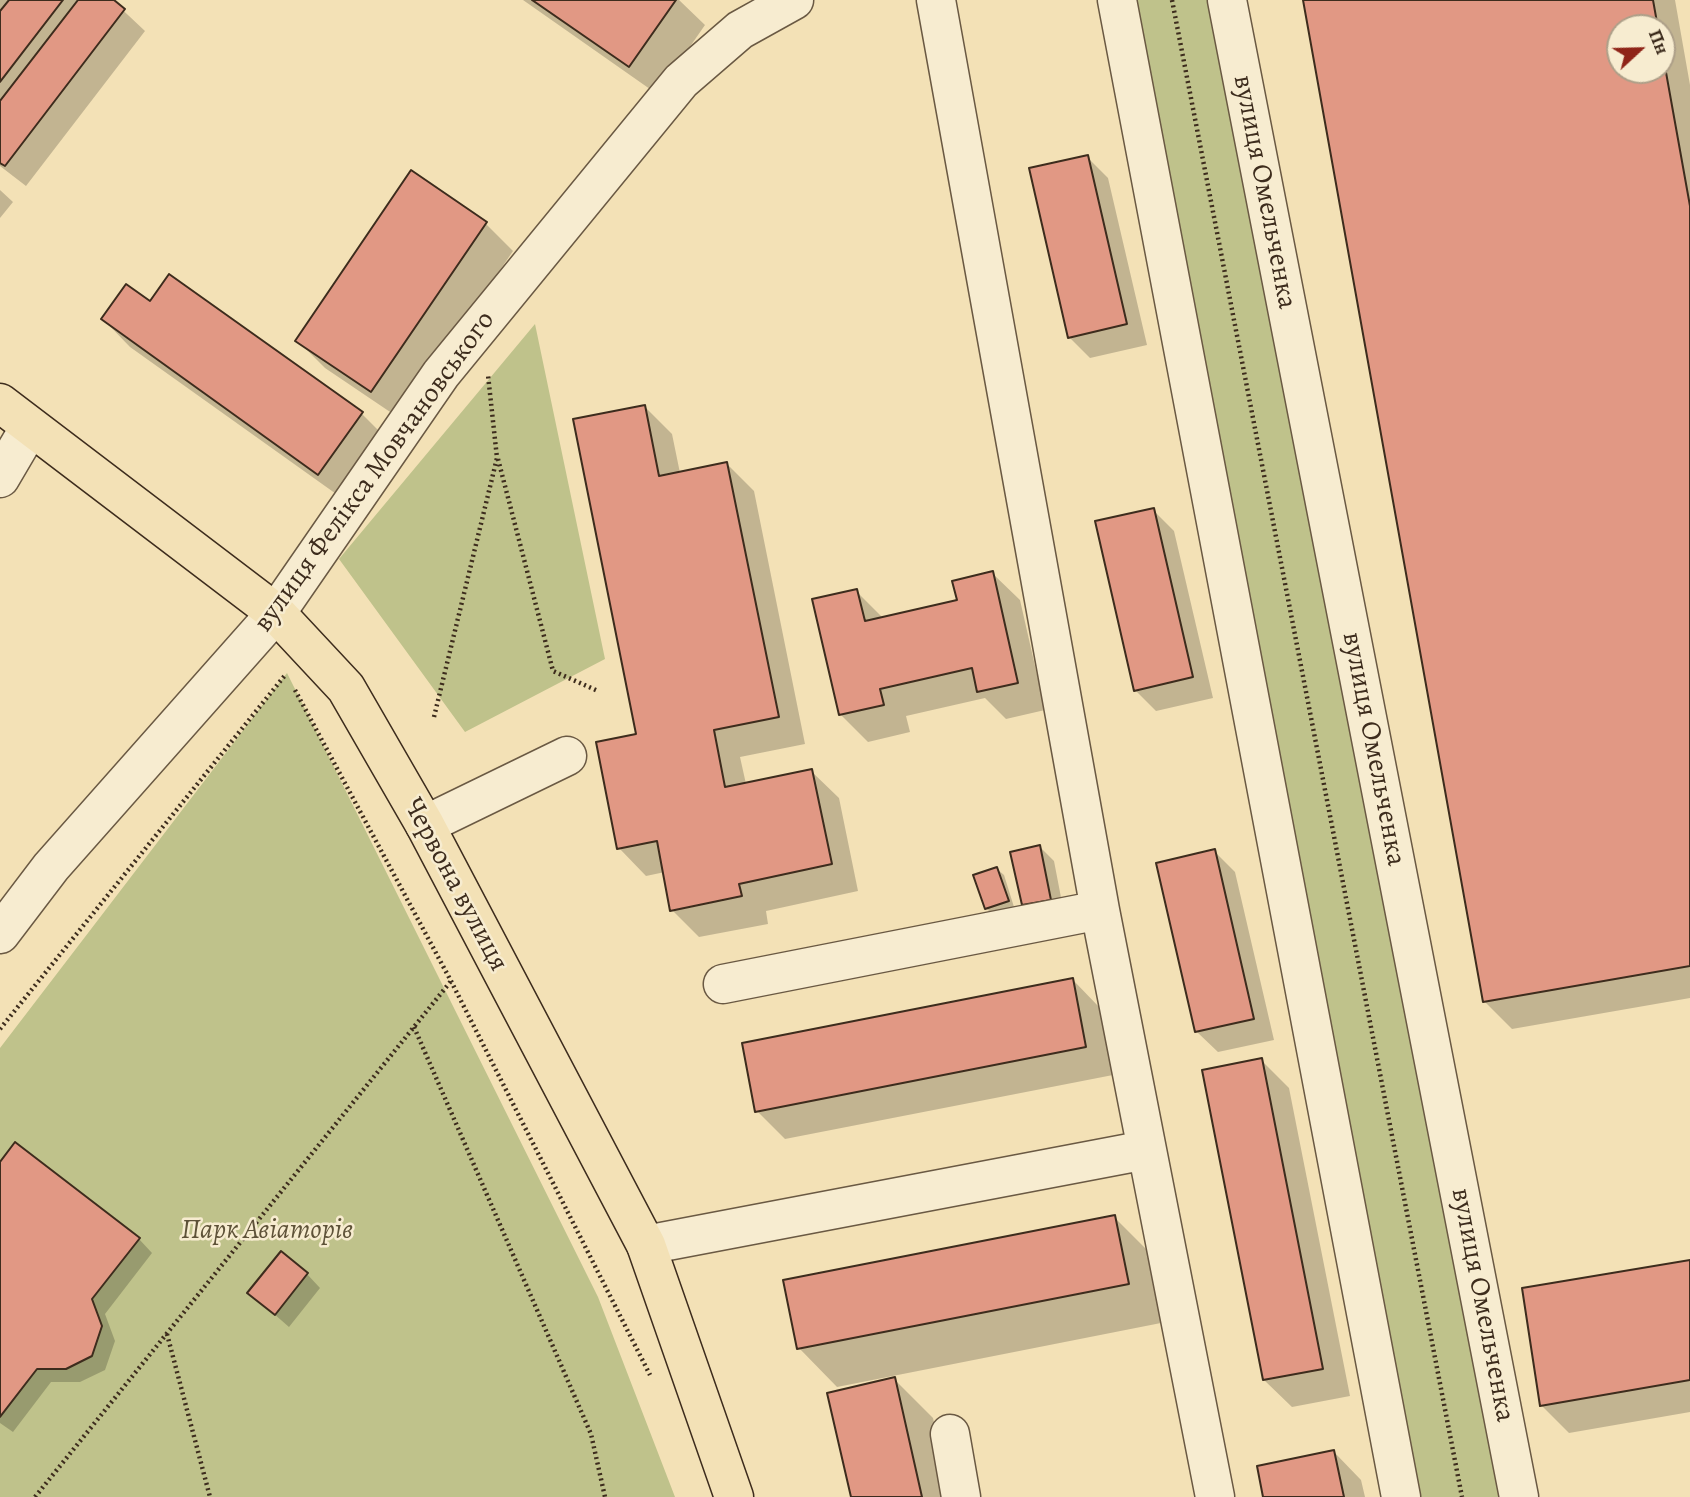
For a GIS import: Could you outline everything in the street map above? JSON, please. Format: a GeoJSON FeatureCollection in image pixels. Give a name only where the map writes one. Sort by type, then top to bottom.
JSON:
{"type":"FeatureCollection","features":[{"type":"Feature","properties":{"kind":"main road","name":"Червона вулиця"},"geometry":{"type":"LineString","coordinates":[[0,403],[276,613],[346,688],[425,825],[646,1245],[734,1497]]}},
{"type":"Feature","properties":{"kind":"street","name":"вулиця Фелікса Мовчановського"},"geometry":{"type":"LineString","coordinates":[[0,934],[51,867],[276,613],[441,374],[681,81],[740,30],[790,0]]}},
{"type":"Feature","properties":{"kind":"street"},"geometry":{"type":"LineString","coordinates":[[936,0],[1100,910],[1215,1497]]}},
{"type":"Feature","properties":{"kind":"street"},"geometry":{"type":"LineString","coordinates":[[1116,0],[1401,1497]]}},
{"type":"Feature","properties":{"kind":"street","name":"вулиця Омельченка"},"geometry":{"type":"LineString","coordinates":[[1227,0],[1519,1497]]}},
{"type":"Feature","properties":{"kind":"street"},"geometry":{"type":"LineString","coordinates":[[0,478],[30,427]]}},
{"type":"Feature","properties":{"kind":"street"},"geometry":{"type":"LineString","coordinates":[[425,825],[567,756]]}},
{"type":"Feature","properties":{"kind":"street"},"geometry":{"type":"LineString","coordinates":[[723,984],[1100,910]]}},
{"type":"Feature","properties":{"kind":"street"},"geometry":{"type":"LineString","coordinates":[[646,1245],[1146,1150]]}},
{"type":"Feature","properties":{"kind":"street"},"geometry":{"type":"LineString","coordinates":[[950,1434],[961,1497]]}},
{"type":"Feature","properties":{"kind":"path"},"geometry":{"type":"LineString","coordinates":[[1172,0],[1462,1497]]}},
{"type":"Feature","properties":{"kind":"path"},"geometry":{"type":"LineString","coordinates":[[487,368],[497,458],[553,671],[598,691]]}},
{"type":"Feature","properties":{"kind":"path"},"geometry":{"type":"LineString","coordinates":[[434,717],[497,458]]}},
{"type":"Feature","properties":{"kind":"path"},"geometry":{"type":"LineString","coordinates":[[0,1029],[287,673],[451,981],[652,1378]]}},
{"type":"Feature","properties":{"kind":"path"},"geometry":{"type":"LineString","coordinates":[[35,1497],[451,981]]}},
{"type":"Feature","properties":{"kind":"path"},"geometry":{"type":"LineString","coordinates":[[414,1027],[591,1434],[605,1497]]}},
{"type":"Feature","properties":{"kind":"path"},"geometry":{"type":"LineString","coordinates":[[167,1334],[210,1497]]}},
{"type":"Feature","properties":{"kind":"green space"},"geometry":{"type":"Polygon","coordinates":[[[1131,0],[1211,0],[1506,1497],[1415,1497],[1131,0]]]}},
{"type":"Feature","properties":{"kind":"green space"},"geometry":{"type":"Polygon","coordinates":[[[535,324],[605,659],[465,732],[339,559],[535,324]]]}},
{"type":"Feature","properties":{"kind":"green space","name":"Парк Авіаторів"},"geometry":{"type":"Polygon","coordinates":[[[287,673],[598,1297],[675,1497],[0,1497],[0,1048],[287,673]]]}},
{"type":"Feature","properties":{"kind":"building"},"geometry":{"type":"Polygon","coordinates":[[[9,0],[63,0],[0,82],[0,11],[9,0]]]}},
{"type":"Feature","properties":{"kind":"building"},"geometry":{"type":"Polygon","coordinates":[[[78,0],[114,0],[125,9],[5,166],[0,163],[0,101],[78,0]]]}},
{"type":"Feature","properties":{"kind":"building"},"geometry":{"type":"Polygon","coordinates":[[[532,0],[676,0],[629,67],[532,0]]]}},
{"type":"Feature","properties":{"kind":"building"},"geometry":{"type":"Polygon","coordinates":[[[1303,0],[1653,0],[1656,14],[1606,14],[1606,84],[1668,84],[1690,206],[1690,966],[1483,1002],[1303,0]]]}},
{"type":"Feature","properties":{"kind":"building"},"geometry":{"type":"Polygon","coordinates":[[[1088,155],[1127,324],[1068,338],[1029,168],[1088,155]]]}},
{"type":"Feature","properties":{"kind":"building"},"geometry":{"type":"Polygon","coordinates":[[[411,170],[487,222],[371,392],[295,341],[411,170]]]}},
{"type":"Feature","properties":{"kind":"building"},"geometry":{"type":"Polygon","coordinates":[[[169,274],[363,412],[318,475],[101,319],[126,284],[150,301],[169,274]]]}},
{"type":"Feature","properties":{"kind":"building"},"geometry":{"type":"Polygon","coordinates":[[[645,405],[659,476],[727,462],[779,717],[714,730],[725,787],[812,769],[832,864],[739,884],[742,896],[670,911],[657,841],[617,849],[596,742],[636,734],[573,419],[645,405]]]}},
{"type":"Feature","properties":{"kind":"building"},"geometry":{"type":"Polygon","coordinates":[[[1154,508],[1193,677],[1134,691],[1095,521],[1154,508]]]}},
{"type":"Feature","properties":{"kind":"building"},"geometry":{"type":"Polygon","coordinates":[[[993,571],[1018,683],[977,692],[972,668],[880,689],[884,705],[839,715],[812,599],[857,589],[865,621],[957,600],[952,581],[993,571]]]}},
{"type":"Feature","properties":{"kind":"building"},"geometry":{"type":"Polygon","coordinates":[[[1040,845],[1051,900],[1022,905],[1010,852],[1040,845]]]}},
{"type":"Feature","properties":{"kind":"building"},"geometry":{"type":"Polygon","coordinates":[[[1215,849],[1254,1019],[1195,1032],[1156,863],[1215,849]]]}},
{"type":"Feature","properties":{"kind":"building"},"geometry":{"type":"Polygon","coordinates":[[[997,867],[1009,901],[985,909],[973,875],[997,867]]]}},
{"type":"Feature","properties":{"kind":"building"},"geometry":{"type":"Polygon","coordinates":[[[1073,978],[1086,1047],[755,1112],[742,1043],[1073,978]]]}},
{"type":"Feature","properties":{"kind":"building"},"geometry":{"type":"Polygon","coordinates":[[[1262,1058],[1323,1369],[1263,1380],[1202,1070],[1262,1058]]]}},
{"type":"Feature","properties":{"kind":"building"},"geometry":{"type":"Polygon","coordinates":[[[15,1142],[140,1238],[92,1299],[102,1326],[92,1356],[66,1369],[37,1369],[0,1417],[0,1162],[15,1142]]]}},
{"type":"Feature","properties":{"kind":"building"},"geometry":{"type":"Polygon","coordinates":[[[1115,1215],[1129,1284],[797,1349],[783,1280],[1115,1215]]]}},
{"type":"Feature","properties":{"kind":"building"},"geometry":{"type":"Polygon","coordinates":[[[281,1251],[308,1273],[275,1315],[247,1293],[281,1251]]]}},
{"type":"Feature","properties":{"kind":"building"},"geometry":{"type":"Polygon","coordinates":[[[1690,1260],[1690,1380],[1540,1406],[1522,1288],[1690,1260]]]}},
{"type":"Feature","properties":{"kind":"building"},"geometry":{"type":"Polygon","coordinates":[[[895,1377],[922,1497],[851,1497],[827,1393],[895,1377]]]}},
{"type":"Feature","properties":{"kind":"building"},"geometry":{"type":"Polygon","coordinates":[[[1334,1450],[1344,1497],[1263,1497],[1257,1466],[1334,1450]]]}}]}
